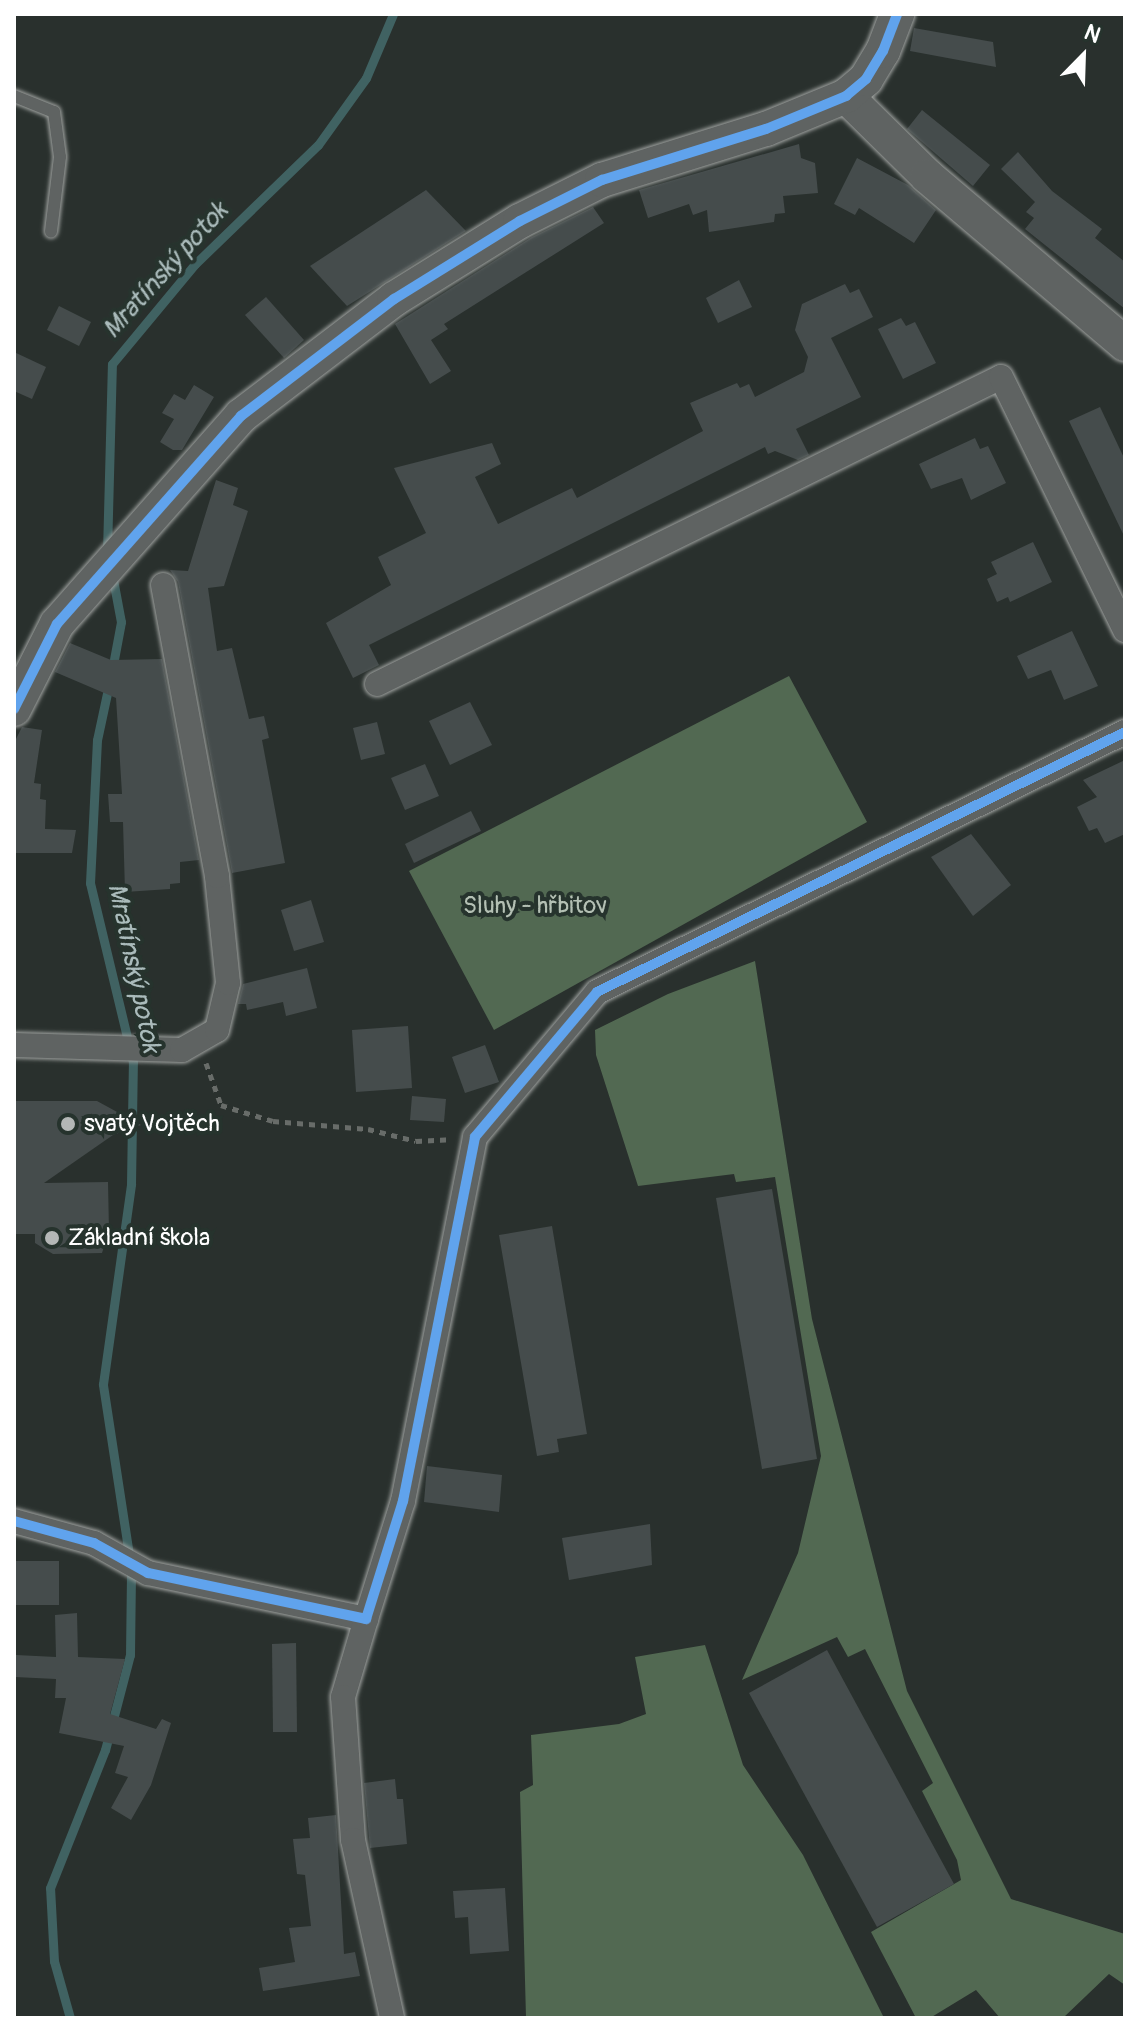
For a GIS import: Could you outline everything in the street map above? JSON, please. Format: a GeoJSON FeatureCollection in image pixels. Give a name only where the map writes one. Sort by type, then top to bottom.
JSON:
{"type":"FeatureCollection","features":[{"type":"Feature","properties":{"kind":"street"},"geometry":{"type":"LineString","coordinates":[[14,709],[57,624],[92,579],[241,416],[394,299],[457,260],[602,180],[766,129],[846,96],[866,79],[883,51],[897,14]]}},
{"type":"Feature","properties":{"kind":"street"},"geometry":{"type":"LineString","coordinates":[[846,96],[927,176],[1125,344]]}},
{"type":"Feature","properties":{"kind":"street"},"geometry":{"type":"LineString","coordinates":[[377,684],[1001,377],[1125,630]]}},
{"type":"Feature","properties":{"kind":"street"},"geometry":{"type":"LineString","coordinates":[[14,1045],[182,1050],[217,1030],[228,983],[217,876],[163,585]]}},
{"type":"Feature","properties":{"kind":"street"},"geometry":{"type":"LineString","coordinates":[[392,2018],[353,1840],[343,1697],[403,1501],[475,1137],[597,992],[1125,732]]}},
{"type":"Feature","properties":{"kind":"street"},"geometry":{"type":"LineString","coordinates":[[14,1521],[94,1543],[148,1573],[366,1619]]}},
{"type":"Feature","properties":{"kind":"lane"},"geometry":{"type":"LineString","coordinates":[[14,96],[54,112],[60,157],[51,231]]}},
{"type":"Feature","properties":{"kind":"path"},"geometry":{"type":"LineString","coordinates":[[182,1050],[206,1063],[221,1105],[273,1121],[368,1129],[416,1141],[475,1137]]}},
{"type":"Feature","properties":{"kind":"green space","name":"Sluhy - hřbitov"},"geometry":{"type":"Polygon","coordinates":[[[789,676],[867,822],[494,1030],[409,871],[789,676]]]}},
{"type":"Feature","properties":{"kind":"green space"},"geometry":{"type":"Polygon","coordinates":[[[755,961],[812,1319],[907,1691],[1011,1899],[1125,1934],[1125,1985],[1109,1974],[1063,2018],[1000,2018],[976,1990],[930,2018],[916,2018],[871,1932],[961,1880],[957,1860],[922,1791],[933,1783],[865,1649],[848,1657],[837,1637],[742,1680],[798,1553],[821,1456],[775,1177],[736,1182],[734,1174],[638,1186],[596,1055],[595,1030],[668,994],[755,961]]]}},
{"type":"Feature","properties":{"kind":"green space"},"geometry":{"type":"Polygon","coordinates":[[[705,1645],[743,1765],[803,1855],[884,2018],[526,2018],[520,1792],[533,1785],[531,1735],[619,1724],[646,1714],[635,1657],[705,1645]]]}},
{"type":"Feature","properties":{"kind":"building"},"geometry":{"type":"Polygon","coordinates":[[[914,28],[993,42],[996,67],[910,51],[914,28]]]}},
{"type":"Feature","properties":{"kind":"building"},"geometry":{"type":"Polygon","coordinates":[[[922,110],[990,165],[973,186],[907,129],[922,110]]]}},
{"type":"Feature","properties":{"kind":"building"},"geometry":{"type":"Polygon","coordinates":[[[799,144],[801,158],[815,163],[818,193],[783,196],[785,213],[775,214],[774,222],[709,232],[707,210],[693,215],[689,204],[648,218],[639,190],[799,144]]]}},
{"type":"Feature","properties":{"kind":"building"},"geometry":{"type":"Polygon","coordinates":[[[1018,152],[1052,191],[1102,229],[1095,238],[1125,262],[1125,309],[1025,229],[1034,218],[1026,212],[1035,202],[1001,169],[1018,152]]]}},
{"type":"Feature","properties":{"kind":"building"},"geometry":{"type":"Polygon","coordinates":[[[857,158],[908,185],[936,210],[914,243],[859,208],[855,215],[834,204],[857,158]]]}},
{"type":"Feature","properties":{"kind":"building"},"geometry":{"type":"Polygon","coordinates":[[[426,190],[466,231],[347,306],[310,266],[426,190]]]}},
{"type":"Feature","properties":{"kind":"building"},"geometry":{"type":"Polygon","coordinates":[[[593,207],[604,223],[444,324],[448,329],[431,340],[451,371],[430,384],[395,324],[532,237],[593,207]]]}},
{"type":"Feature","properties":{"kind":"building"},"geometry":{"type":"Polygon","coordinates":[[[739,280],[752,307],[718,323],[706,298],[739,280]]]}},
{"type":"Feature","properties":{"kind":"building"},"geometry":{"type":"Polygon","coordinates":[[[845,284],[850,293],[859,289],[873,317],[831,338],[861,397],[796,429],[809,455],[798,460],[775,451],[768,454],[765,447],[369,645],[379,665],[353,678],[326,623],[391,585],[378,557],[426,533],[394,468],[492,443],[501,464],[475,477],[498,524],[572,488],[577,498],[703,431],[690,403],[737,383],[740,388],[749,384],[755,397],[804,372],[808,357],[795,330],[802,304],[845,284]]]}},
{"type":"Feature","properties":{"kind":"building"},"geometry":{"type":"Polygon","coordinates":[[[266,297],[304,340],[284,358],[245,315],[266,297]]]}},
{"type":"Feature","properties":{"kind":"building"},"geometry":{"type":"Polygon","coordinates":[[[59,306],[91,322],[79,346],[47,330],[59,306]]]}},
{"type":"Feature","properties":{"kind":"building"},"geometry":{"type":"Polygon","coordinates":[[[901,318],[906,326],[915,322],[936,363],[903,379],[878,329],[901,318]]]}},
{"type":"Feature","properties":{"kind":"building"},"geometry":{"type":"Polygon","coordinates":[[[14,352],[46,367],[32,399],[14,391],[14,352]]]}},
{"type":"Feature","properties":{"kind":"building"},"geometry":{"type":"Polygon","coordinates":[[[194,385],[214,397],[182,450],[173,450],[160,442],[174,419],[162,413],[174,394],[185,400],[194,385]]]}},
{"type":"Feature","properties":{"kind":"building"},"geometry":{"type":"Polygon","coordinates":[[[1100,407],[1125,460],[1125,538],[1069,421],[1100,407]]]}},
{"type":"Feature","properties":{"kind":"building"},"geometry":{"type":"Polygon","coordinates":[[[975,438],[980,449],[988,446],[1006,483],[971,500],[962,478],[931,489],[919,464],[975,438]]]}},
{"type":"Feature","properties":{"kind":"building"},"geometry":{"type":"Polygon","coordinates":[[[216,480],[238,488],[233,505],[248,511],[224,586],[208,588],[217,651],[232,648],[249,719],[264,716],[269,738],[262,740],[285,863],[232,873],[178,582],[170,570],[188,571],[216,480]]]}},
{"type":"Feature","properties":{"kind":"building"},"geometry":{"type":"Polygon","coordinates":[[[1033,542],[1052,582],[1010,602],[1008,597],[997,602],[987,579],[997,574],[991,562],[1033,542]]]}},
{"type":"Feature","properties":{"kind":"building"},"geometry":{"type":"Polygon","coordinates":[[[1072,631],[1098,686],[1064,700],[1051,670],[1028,679],[1017,656],[1072,631]]]}},
{"type":"Feature","properties":{"kind":"building"},"geometry":{"type":"Polygon","coordinates":[[[70,643],[111,660],[162,659],[199,860],[180,862],[180,883],[170,884],[170,889],[125,892],[123,822],[110,822],[108,794],[122,794],[116,698],[55,672],[70,643]]]}},
{"type":"Feature","properties":{"kind":"building"},"geometry":{"type":"Polygon","coordinates":[[[470,702],[492,745],[450,765],[429,721],[470,702]]]}},
{"type":"Feature","properties":{"kind":"building"},"geometry":{"type":"Polygon","coordinates":[[[377,722],[385,754],[361,760],[353,728],[377,722]]]}},
{"type":"Feature","properties":{"kind":"building"},"geometry":{"type":"Polygon","coordinates":[[[22,727],[42,730],[34,783],[41,784],[40,799],[46,800],[45,829],[76,830],[72,853],[14,853],[14,743],[22,727]]]}},
{"type":"Feature","properties":{"kind":"building"},"geometry":{"type":"Polygon","coordinates":[[[1125,760],[1125,834],[1105,843],[1097,828],[1089,831],[1077,807],[1097,797],[1083,780],[1125,760]]]}},
{"type":"Feature","properties":{"kind":"building"},"geometry":{"type":"Polygon","coordinates":[[[425,764],[439,796],[405,810],[391,778],[425,764]]]}},
{"type":"Feature","properties":{"kind":"building"},"geometry":{"type":"Polygon","coordinates":[[[471,811],[481,831],[414,863],[405,844],[471,811]]]}},
{"type":"Feature","properties":{"kind":"building"},"geometry":{"type":"Polygon","coordinates":[[[971,834],[1011,885],[973,916],[931,857],[971,834]]]}},
{"type":"Feature","properties":{"kind":"building"},"geometry":{"type":"Polygon","coordinates":[[[311,900],[324,942],[294,951],[281,910],[311,900]]]}},
{"type":"Feature","properties":{"kind":"building"},"geometry":{"type":"Polygon","coordinates":[[[307,968],[317,1008],[286,1016],[283,1002],[247,1010],[246,1004],[238,1004],[243,984],[307,968]]]}},
{"type":"Feature","properties":{"kind":"building"},"geometry":{"type":"Polygon","coordinates":[[[408,1026],[412,1088],[356,1092],[352,1030],[408,1026]]]}},
{"type":"Feature","properties":{"kind":"building"},"geometry":{"type":"Polygon","coordinates":[[[485,1045],[499,1082],[465,1093],[452,1057],[485,1045]]]}},
{"type":"Feature","properties":{"kind":"building"},"geometry":{"type":"Polygon","coordinates":[[[412,1096],[446,1099],[444,1122],[410,1120],[412,1096]]]}},
{"type":"Feature","properties":{"kind":"building"},"geometry":{"type":"Polygon","coordinates":[[[16,1101],[97,1101],[141,1125],[113,1135],[44,1183],[108,1182],[109,1231],[102,1253],[53,1254],[35,1243],[35,1234],[14,1234],[16,1101]]]}},
{"type":"Feature","properties":{"kind":"building"},"geometry":{"type":"Polygon","coordinates":[[[772,1189],[817,1459],[762,1469],[716,1198],[772,1189]]]}},
{"type":"Feature","properties":{"kind":"building"},"geometry":{"type":"Polygon","coordinates":[[[552,1226],[587,1434],[557,1439],[559,1452],[537,1456],[499,1235],[552,1226]]]}},
{"type":"Feature","properties":{"kind":"building"},"geometry":{"type":"Polygon","coordinates":[[[427,1466],[502,1475],[499,1512],[424,1502],[427,1466]]]}},
{"type":"Feature","properties":{"kind":"building"},"geometry":{"type":"Polygon","coordinates":[[[650,1524],[652,1565],[569,1580],[562,1538],[650,1524]]]}},
{"type":"Feature","properties":{"kind":"building"},"geometry":{"type":"Polygon","coordinates":[[[14,1561],[59,1561],[59,1605],[14,1605],[14,1561]]]}},
{"type":"Feature","properties":{"kind":"building"},"geometry":{"type":"Polygon","coordinates":[[[77,1613],[78,1657],[125,1659],[110,1714],[156,1729],[162,1719],[171,1723],[151,1785],[131,1820],[111,1808],[128,1777],[115,1773],[124,1746],[59,1733],[66,1698],[55,1698],[56,1679],[15,1677],[16,1655],[56,1657],[55,1615],[77,1613]]]}},
{"type":"Feature","properties":{"kind":"building"},"geometry":{"type":"Polygon","coordinates":[[[296,1643],[297,1732],[273,1732],[272,1644],[296,1643]]]}},
{"type":"Feature","properties":{"kind":"building"},"geometry":{"type":"Polygon","coordinates":[[[827,1650],[954,1884],[877,1927],[749,1693],[827,1650]]]}},
{"type":"Feature","properties":{"kind":"building"},"geometry":{"type":"Polygon","coordinates":[[[395,1779],[397,1799],[403,1799],[407,1844],[370,1848],[364,1783],[395,1779]]]}},
{"type":"Feature","properties":{"kind":"building"},"geometry":{"type":"Polygon","coordinates":[[[336,1815],[344,1954],[355,1952],[360,1976],[263,1991],[259,1968],[295,1962],[289,1928],[311,1926],[305,1875],[297,1874],[293,1839],[310,1838],[308,1818],[336,1815]]]}},
{"type":"Feature","properties":{"kind":"building"},"geometry":{"type":"Polygon","coordinates":[[[505,1888],[509,1951],[470,1954],[468,1917],[455,1918],[453,1891],[505,1888]]]}},
{"type":"Feature","properties":{"kind":"waterway","name":"Mratínský potok"},"geometry":{"type":"LineString","coordinates":[[107,552],[112,364],[195,264],[318,145],[366,78],[393,14]]}},
{"type":"Feature","properties":{"kind":"waterway","name":"Mratínský potok"},"geometry":{"type":"LineString","coordinates":[[112,574],[121,622],[112,670]]}},
{"type":"Feature","properties":{"kind":"waterway","name":"Mratínský potok"},"geometry":{"type":"LineString","coordinates":[[70,2018],[54,1961],[50,1888],[105,1750],[130,1655],[131,1568],[103,1384],[131,1184],[133,1062],[90,883],[97,740],[109,684]]}},
{"type":"Feature","properties":{"kind":"cycle path"},"geometry":{"type":"LineString","coordinates":[[14,709],[57,624],[241,416],[394,299],[520,221],[602,180],[766,129],[846,96],[866,79],[883,51],[897,14]]}},
{"type":"Feature","properties":{"kind":"cycle path"},"geometry":{"type":"LineString","coordinates":[[14,1521],[94,1543],[148,1573],[366,1619],[403,1501],[475,1137],[597,992],[1125,732]]}},
{"type":"Feature","properties":{"kind":"place","name":"svatý Vojtěch"},"geometry":{"type":"Point","coordinates":[68,1124]}},
{"type":"Feature","properties":{"kind":"place","name":"Základní škola"},"geometry":{"type":"Point","coordinates":[52,1238]}}]}
